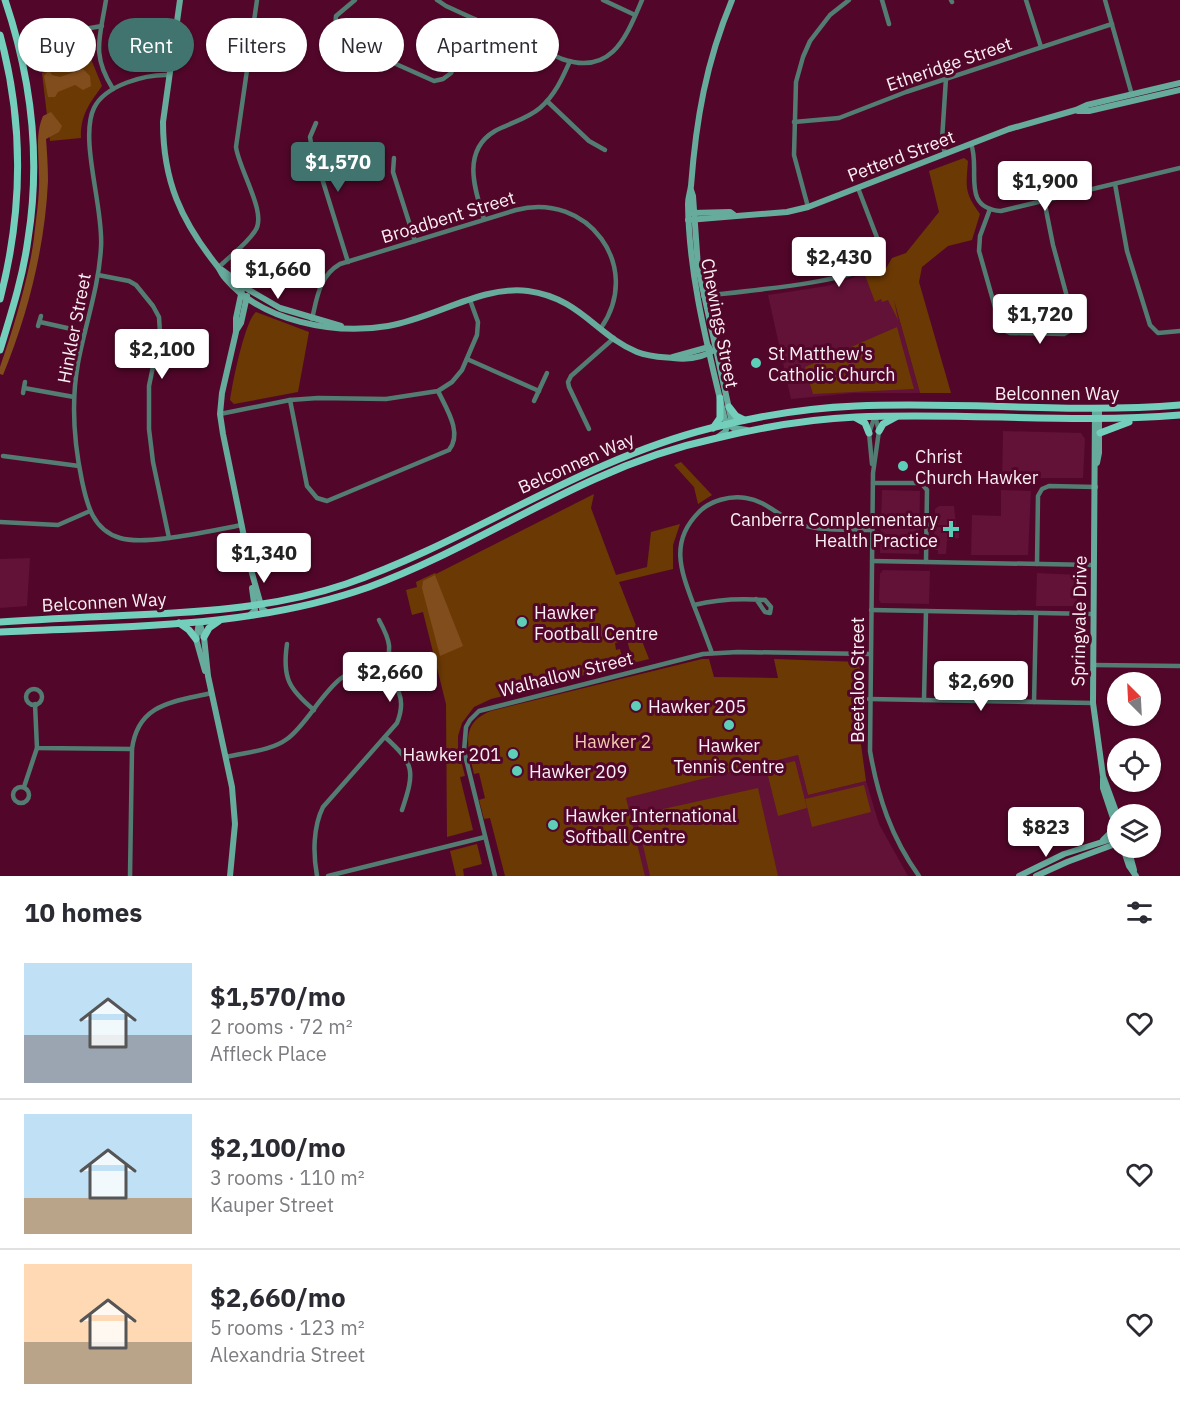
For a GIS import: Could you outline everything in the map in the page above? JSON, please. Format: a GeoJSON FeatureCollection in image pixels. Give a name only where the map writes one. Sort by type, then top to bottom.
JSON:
{"type":"FeatureCollection","features":[{"type":"Feature","properties":{"kind":"main road"},"geometry":{"type":"LineString","coordinates":[[0,350],[12,313],[28,240],[33,192],[31,110],[14,28],[4,0]]}},
{"type":"Feature","properties":{"kind":"main road"},"geometry":{"type":"LineString","coordinates":[[0,35],[14,102],[18,186],[14,233],[0,299]]}},
{"type":"Feature","properties":{"kind":"main road"},"geometry":{"type":"LineString","coordinates":[[713,428],[720,418],[720,398]]}},
{"type":"Feature","properties":{"kind":"main road"},"geometry":{"type":"LineString","coordinates":[[856,406],[870,411],[875,416],[880,410],[892,405]]}},
{"type":"Feature","properties":{"kind":"main road","name":"Belconnen Way"},"geometry":{"type":"LineString","coordinates":[[0,622],[212,611],[257,605],[343,585],[417,556],[615,459],[669,440],[744,420],[856,406],[1097,409],[1180,405]]}},
{"type":"Feature","properties":{"kind":"main road"},"geometry":{"type":"LineString","coordinates":[[729,407],[736,416],[744,420]]}},
{"type":"Feature","properties":{"kind":"main road","name":"Belconnen Way"},"geometry":{"type":"LineString","coordinates":[[0,632],[221,620],[268,614],[342,596],[421,565],[572,490],[624,467],[672,450],[750,430],[803,422],[875,416],[1097,419],[1180,416]]}},
{"type":"Feature","properties":{"kind":"main road"},"geometry":{"type":"LineString","coordinates":[[879,431],[883,424],[898,416]]}},
{"type":"Feature","properties":{"kind":"main road"},"geometry":{"type":"LineString","coordinates":[[854,417],[865,423],[869,433]]}},
{"type":"Feature","properties":{"kind":"main road"},"geometry":{"type":"LineString","coordinates":[[1100,433],[1125,422],[1158,417]]}},
{"type":"Feature","properties":{"kind":"main road"},"geometry":{"type":"LineString","coordinates":[[567,481],[572,490]]}},
{"type":"Feature","properties":{"kind":"main road"},"geometry":{"type":"LineString","coordinates":[[417,556],[421,565]]}},
{"type":"Feature","properties":{"kind":"main road"},"geometry":{"type":"LineString","coordinates":[[184,613],[199,622],[212,611]]}},
{"type":"Feature","properties":{"kind":"main road"},"geometry":{"type":"LineString","coordinates":[[128,616],[128,626]]}},
{"type":"Feature","properties":{"kind":"main road"},"geometry":{"type":"LineString","coordinates":[[204,637],[209,628],[221,620]]}},
{"type":"Feature","properties":{"kind":"main road"},"geometry":{"type":"LineString","coordinates":[[21,621],[21,631]]}},
{"type":"Feature","properties":{"kind":"main road"},"geometry":{"type":"LineString","coordinates":[[179,623],[196,639]]}},
{"type":"Feature","properties":{"kind":"street"},"geometry":{"type":"LineString","coordinates":[[106,0],[98,57],[113,89]]}},
{"type":"Feature","properties":{"kind":"street"},"geometry":{"type":"LineString","coordinates":[[180,0],[163,122],[167,171],[184,219],[226,279],[280,308],[329,328],[375,327],[407,322],[492,293],[514,290],[544,294],[573,307],[614,338],[640,354],[680,359],[709,354],[716,349]]}},
{"type":"Feature","properties":{"kind":"street"},"geometry":{"type":"LineString","coordinates":[[218,268],[255,233],[259,223],[258,208],[239,163],[236,147],[257,0]]}},
{"type":"Feature","properties":{"kind":"street"},"geometry":{"type":"LineString","coordinates":[[355,0],[336,16],[334,29],[340,39],[434,81],[443,79],[450,72]]}},
{"type":"Feature","properties":{"kind":"street"},"geometry":{"type":"LineString","coordinates":[[437,0],[471,18]]}},
{"type":"Feature","properties":{"kind":"street"},"geometry":{"type":"LineString","coordinates":[[603,0],[635,15]]}},
{"type":"Feature","properties":{"kind":"street"},"geometry":{"type":"LineString","coordinates":[[559,57],[570,62],[591,62],[611,54],[625,38],[642,0]]}},
{"type":"Feature","properties":{"kind":"street","name":"Chewings Street"},"geometry":{"type":"LineString","coordinates":[[700,296],[716,349],[732,418],[729,424],[725,420],[707,346],[693,250],[688,196],[691,190],[694,138],[704,83],[732,0]]}},
{"type":"Feature","properties":{"kind":"street"},"geometry":{"type":"LineString","coordinates":[[808,207],[794,155],[796,82],[803,57],[820,27],[848,0]]}},
{"type":"Feature","properties":{"kind":"street"},"geometry":{"type":"LineString","coordinates":[[882,0],[889,24]]}},
{"type":"Feature","properties":{"kind":"street"},"geometry":{"type":"LineString","coordinates":[[1026,0],[1041,47]]}},
{"type":"Feature","properties":{"kind":"street"},"geometry":{"type":"LineString","coordinates":[[1105,0],[1133,98]]}},
{"type":"Feature","properties":{"kind":"street","name":"Etheridge Street"},"geometry":{"type":"LineString","coordinates":[[794,122],[839,118],[946,78],[1112,24]]}},
{"type":"Feature","properties":{"kind":"street"},"geometry":{"type":"LineString","coordinates":[[96,27],[102,26]]}},
{"type":"Feature","properties":{"kind":"street"},"geometry":{"type":"LineString","coordinates":[[484,219],[473,177],[474,161],[480,147],[493,133],[534,113],[548,102],[570,62]]}},
{"type":"Feature","properties":{"kind":"street","name":"Hinkler Street"},"geometry":{"type":"LineString","coordinates":[[90,512],[79,466],[74,397],[78,365],[98,275],[101,227],[89,127],[95,106],[113,89],[158,74],[169,75]]}},
{"type":"Feature","properties":{"kind":"street"},"geometry":{"type":"LineString","coordinates":[[945,154],[942,140],[946,78]]}},
{"type":"Feature","properties":{"kind":"street","name":"Petterd Street"},"geometry":{"type":"LineString","coordinates":[[1133,98],[1180,83]]}},
{"type":"Feature","properties":{"kind":"street","name":"Petterd Street"},"geometry":{"type":"LineString","coordinates":[[691,216],[729,218],[734,215],[786,212],[808,207],[1009,129],[1087,105],[1180,90]]}},
{"type":"Feature","properties":{"kind":"street"},"geometry":{"type":"LineString","coordinates":[[548,102],[590,141],[605,150]]}},
{"type":"Feature","properties":{"kind":"street"},"geometry":{"type":"LineString","coordinates":[[316,123],[310,143],[348,262]]}},
{"type":"Feature","properties":{"kind":"street"},"geometry":{"type":"LineString","coordinates":[[971,144],[975,155],[975,191],[981,204],[1001,211],[1180,168]]}},
{"type":"Feature","properties":{"kind":"street"},"geometry":{"type":"LineString","coordinates":[[394,158],[393,172],[415,241]]}},
{"type":"Feature","properties":{"kind":"street"},"geometry":{"type":"LineString","coordinates":[[1115,184],[1127,251],[1150,325],[1158,333],[1180,331]]}},
{"type":"Feature","properties":{"kind":"street"},"geometry":{"type":"LineString","coordinates":[[700,296],[813,282],[873,265],[880,256],[881,248],[858,188]]}},
{"type":"Feature","properties":{"kind":"street"},"geometry":{"type":"LineString","coordinates":[[990,209],[980,236],[979,251],[1000,325],[1003,330],[1010,333],[1064,334],[1072,328],[1073,319],[1053,245],[1044,200]]}},
{"type":"Feature","properties":{"kind":"street","name":"Broadbent Street"},"geometry":{"type":"LineString","coordinates":[[311,322],[323,280],[336,267],[484,219],[537,206],[571,213],[588,224],[605,244],[615,270],[616,291],[609,317],[601,328]]}},
{"type":"Feature","properties":{"kind":"street"},"geometry":{"type":"LineString","coordinates":[[98,275],[129,281],[136,285],[159,317],[160,333],[149,387],[148,418],[153,462],[169,538]]}},
{"type":"Feature","properties":{"kind":"street"},"geometry":{"type":"LineString","coordinates":[[245,291],[262,306],[291,319],[311,322]]}},
{"type":"Feature","properties":{"kind":"street"},"geometry":{"type":"LineString","coordinates":[[245,291],[244,311],[236,332],[222,393],[220,414],[257,605],[249,616]]}},
{"type":"Feature","properties":{"kind":"street"},"geometry":{"type":"LineString","coordinates":[[236,332],[236,318],[245,291]]}},
{"type":"Feature","properties":{"kind":"street"},"geometry":{"type":"LineString","coordinates":[[220,414],[290,400],[386,399],[438,391],[456,379],[467,359],[478,328],[470,300]]}},
{"type":"Feature","properties":{"kind":"street"},"geometry":{"type":"LineString","coordinates":[[244,311],[250,306],[262,306]]}},
{"type":"Feature","properties":{"kind":"street"},"geometry":{"type":"LineString","coordinates":[[40,321],[85,332]]}},
{"type":"Feature","properties":{"kind":"street"},"geometry":{"type":"LineString","coordinates":[[590,429],[568,387],[568,382],[571,376],[614,338]]}},
{"type":"Feature","properties":{"kind":"street"},"geometry":{"type":"LineString","coordinates":[[669,358],[707,346],[716,349]]}},
{"type":"Feature","properties":{"kind":"street"},"geometry":{"type":"LineString","coordinates":[[467,359],[539,390]]}},
{"type":"Feature","properties":{"kind":"street"},"geometry":{"type":"LineString","coordinates":[[534,401],[547,373]]}},
{"type":"Feature","properties":{"kind":"street"},"geometry":{"type":"LineString","coordinates":[[24,388],[74,397]]}},
{"type":"Feature","properties":{"kind":"street"},"geometry":{"type":"LineString","coordinates":[[290,400],[307,486],[317,498],[327,501],[449,450],[454,442],[455,432],[438,391]]}},
{"type":"Feature","properties":{"kind":"street","name":"Springvale Drive"},"geometry":{"type":"LineString","coordinates":[[1097,409],[1093,703],[1103,776],[1111,804]]}},
{"type":"Feature","properties":{"kind":"street","name":"Beetaloo Street"},"geometry":{"type":"LineString","coordinates":[[873,472],[879,431],[875,416]]}},
{"type":"Feature","properties":{"kind":"street","name":"Beetaloo Street"},"geometry":{"type":"LineString","coordinates":[[875,416],[869,433],[873,472],[870,751],[878,795],[891,828],[919,876]]}},
{"type":"Feature","properties":{"kind":"street","name":"Springvale Drive"},"geometry":{"type":"LineString","coordinates":[[1096,467],[1100,433],[1097,419]]}},
{"type":"Feature","properties":{"kind":"street"},"geometry":{"type":"LineString","coordinates":[[718,437],[725,432],[729,424],[739,429],[750,430]]}},
{"type":"Feature","properties":{"kind":"street"},"geometry":{"type":"LineString","coordinates":[[3,457],[79,466]]}},
{"type":"Feature","properties":{"kind":"street"},"geometry":{"type":"LineString","coordinates":[[873,483],[918,483],[927,489],[926,562]]}},
{"type":"Feature","properties":{"kind":"street"},"geometry":{"type":"LineString","coordinates":[[1037,564],[1038,496],[1042,489],[1049,486],[1096,487]]}},
{"type":"Feature","properties":{"kind":"street"},"geometry":{"type":"LineString","coordinates":[[712,653],[680,561],[681,544],[688,525],[703,508],[731,498],[747,498],[804,526],[872,530]]}},
{"type":"Feature","properties":{"kind":"street"},"geometry":{"type":"LineString","coordinates":[[0,522],[58,525],[90,512],[102,528],[119,538],[128,540],[169,538],[242,525]]}},
{"type":"Feature","properties":{"kind":"street"},"geometry":{"type":"LineString","coordinates":[[872,561],[1094,565]]}},
{"type":"Feature","properties":{"kind":"street"},"geometry":{"type":"LineString","coordinates":[[694,605],[723,598],[756,599]]}},
{"type":"Feature","properties":{"kind":"street"},"geometry":{"type":"LineString","coordinates":[[257,605],[268,614]]}},
{"type":"Feature","properties":{"kind":"street"},"geometry":{"type":"LineString","coordinates":[[871,610],[1094,614]]}},
{"type":"Feature","properties":{"kind":"street"},"geometry":{"type":"LineString","coordinates":[[924,700],[926,611]]}},
{"type":"Feature","properties":{"kind":"street"},"geometry":{"type":"LineString","coordinates":[[1034,702],[1036,613]]}},
{"type":"Feature","properties":{"kind":"street"},"geometry":{"type":"LineString","coordinates":[[379,620],[387,635],[390,653],[382,673]]}},
{"type":"Feature","properties":{"kind":"street"},"geometry":{"type":"LineString","coordinates":[[199,622],[204,637],[208,676]]}},
{"type":"Feature","properties":{"kind":"street"},"geometry":{"type":"LineString","coordinates":[[199,622],[196,639],[212,693],[226,757],[234,812],[231,876]]}},
{"type":"Feature","properties":{"kind":"street"},"geometry":{"type":"LineString","coordinates":[[287,644],[286,665],[291,688],[314,710]]}},
{"type":"Feature","properties":{"kind":"street","name":"Walhallow Street"},"geometry":{"type":"LineString","coordinates":[[495,876],[464,751],[463,736],[466,728],[479,711],[712,653],[870,654]]}},
{"type":"Feature","properties":{"kind":"street"},"geometry":{"type":"LineString","coordinates":[[1092,665],[1180,666]]}},
{"type":"Feature","properties":{"kind":"street"},"geometry":{"type":"LineString","coordinates":[[226,757],[280,743],[297,730],[337,682],[351,671],[364,669],[382,673],[396,688],[401,708],[397,723],[330,798],[321,812],[315,835],[317,876]]}},
{"type":"Feature","properties":{"kind":"street"},"geometry":{"type":"LineString","coordinates":[[130,876],[132,749],[137,730],[151,711],[165,704],[212,693]]}},
{"type":"Feature","properties":{"kind":"street"},"geometry":{"type":"LineString","coordinates":[[869,699],[1093,703]]}},
{"type":"Feature","properties":{"kind":"street"},"geometry":{"type":"LineString","coordinates":[[24,787],[37,748],[35,704]]}},
{"type":"Feature","properties":{"kind":"street"},"geometry":{"type":"LineString","coordinates":[[385,737],[401,752],[409,765],[409,789],[402,810]]}},
{"type":"Feature","properties":{"kind":"street"},"geometry":{"type":"LineString","coordinates":[[37,748],[132,749]]}},
{"type":"Feature","properties":{"kind":"street"},"geometry":{"type":"LineString","coordinates":[[328,876],[485,837]]}},
{"type":"Feature","properties":{"kind":"street"},"geometry":{"type":"LineString","coordinates":[[1101,845],[1107,837]]}},
{"type":"Feature","properties":{"kind":"street"},"geometry":{"type":"LineString","coordinates":[[1036,876],[1107,841]]}},
{"type":"Feature","properties":{"kind":"street"},"geometry":{"type":"LineString","coordinates":[[1019,876],[1064,854],[1107,844]]}},
{"type":"Feature","properties":{"kind":"street"},"geometry":{"type":"LineString","coordinates":[[1101,845],[1107,846]]}},
{"type":"Feature","properties":{"kind":"street"},"geometry":{"type":"LineString","coordinates":[[1127,858],[1135,874]]}},
{"type":"Feature","properties":{"kind":"street"},"geometry":{"type":"LineString","coordinates":[[1131,858],[1135,874]]}},
{"type":"Feature","properties":{"kind":"shaded area"},"geometry":{"type":"Polygon","coordinates":[[[50,72],[52,75],[60,77],[74,72],[86,72],[90,76],[91,86],[83,90],[75,85],[58,92],[55,97],[48,97],[44,76],[50,72]]]}},
{"type":"Feature","properties":{"kind":"shaded area"},"geometry":{"type":"Polygon","coordinates":[[[51,112],[62,126],[59,132],[46,139],[48,181],[39,255],[20,328],[3,375],[0,374],[0,367],[20,303],[34,238],[39,190],[39,130],[43,116],[51,112]]]}},
{"type":"Feature","properties":{"kind":"shaded area"},"geometry":{"type":"Polygon","coordinates":[[[885,268],[920,393],[854,393],[791,399],[768,295],[827,286],[885,268]]]}},
{"type":"Feature","properties":{"kind":"shaded area"},"geometry":{"type":"Polygon","coordinates":[[[1003,431],[1081,433],[1085,439],[1083,478],[1023,478],[1023,485],[1002,485],[1003,431]]]}},
{"type":"Feature","properties":{"kind":"shaded area"},"geometry":{"type":"Polygon","coordinates":[[[882,490],[920,491],[919,554],[880,553],[882,490]]]}},
{"type":"Feature","properties":{"kind":"shaded area"},"geometry":{"type":"Polygon","coordinates":[[[1001,490],[1031,491],[1028,555],[971,555],[972,515],[1001,516],[1001,490]]]}},
{"type":"Feature","properties":{"kind":"shaded area"},"geometry":{"type":"Polygon","coordinates":[[[939,506],[954,506],[956,525],[935,525],[935,509],[939,506]]]}},
{"type":"Feature","properties":{"kind":"shaded area"},"geometry":{"type":"Polygon","coordinates":[[[934,527],[959,528],[959,538],[947,540],[946,554],[938,554],[938,550],[934,550],[934,527]]]}},
{"type":"Feature","properties":{"kind":"shaded area"},"geometry":{"type":"Polygon","coordinates":[[[30,558],[27,606],[0,608],[0,559],[30,558]]]}},
{"type":"Feature","properties":{"kind":"shaded area"},"geometry":{"type":"Polygon","coordinates":[[[883,570],[930,571],[929,604],[881,603],[879,600],[880,574],[883,570]]]}},
{"type":"Feature","properties":{"kind":"shaded area"},"geometry":{"type":"Polygon","coordinates":[[[1037,573],[1078,575],[1077,606],[1036,606],[1037,573]]]}},
{"type":"Feature","properties":{"kind":"shaded area"},"geometry":{"type":"Polygon","coordinates":[[[435,575],[463,646],[440,656],[422,588],[423,581],[435,575]]]}},
{"type":"Feature","properties":{"kind":"shaded area"},"geometry":{"type":"Polygon","coordinates":[[[798,755],[808,795],[866,781],[879,824],[908,876],[645,876],[625,798],[798,755]]]}},
{"type":"Feature","properties":{"kind":"green space"},"geometry":{"type":"Polygon","coordinates":[[[96,71],[102,86],[84,116],[81,138],[50,141],[42,73],[96,71]]]}},
{"type":"Feature","properties":{"kind":"green space"},"geometry":{"type":"Polygon","coordinates":[[[964,158],[968,161],[969,195],[980,214],[972,240],[948,246],[922,267],[919,282],[951,393],[920,393],[894,300],[898,320],[888,300],[882,302],[881,299],[875,302],[865,275],[885,270],[892,258],[906,253],[939,212],[929,171],[964,158]]]}},
{"type":"Feature","properties":{"kind":"green space"},"geometry":{"type":"Polygon","coordinates":[[[256,312],[309,332],[298,392],[234,404],[230,400],[236,367],[243,339],[256,312]]]}},
{"type":"Feature","properties":{"kind":"green space"},"geometry":{"type":"Polygon","coordinates":[[[897,327],[914,389],[813,394],[805,367],[897,327]]]}},
{"type":"Feature","properties":{"kind":"green space"},"geometry":{"type":"Polygon","coordinates":[[[681,462],[712,495],[698,504],[694,487],[674,465],[681,462]]]}},
{"type":"Feature","properties":{"kind":"green space"},"geometry":{"type":"Polygon","coordinates":[[[594,494],[591,508],[616,575],[647,567],[651,532],[680,524],[673,545],[673,569],[619,582],[649,659],[633,663],[627,640],[615,643],[616,650],[620,649],[624,665],[565,680],[524,694],[515,693],[491,699],[474,707],[462,723],[458,736],[458,748],[465,776],[460,777],[473,830],[447,837],[446,704],[423,612],[412,615],[406,590],[417,587],[416,582],[594,494]]]}},
{"type":"Feature","properties":{"kind":"green space","name":"Hawker 2"},"geometry":{"type":"Polygon","coordinates":[[[709,659],[714,677],[778,678],[774,659],[860,662],[860,737],[866,781],[808,795],[798,755],[626,798],[645,876],[505,876],[490,818],[484,819],[479,800],[485,798],[479,773],[474,774],[468,746],[470,729],[474,722],[491,711],[709,659]]]}},
{"type":"Feature","properties":{"kind":"green space"},"geometry":{"type":"Polygon","coordinates":[[[795,761],[807,808],[778,816],[766,768],[795,761]]]}},
{"type":"Feature","properties":{"kind":"green space"},"geometry":{"type":"Polygon","coordinates":[[[864,785],[871,812],[812,827],[805,799],[864,785]]]}},
{"type":"Feature","properties":{"kind":"green space"},"geometry":{"type":"Polygon","coordinates":[[[758,788],[778,876],[650,876],[636,815],[758,788]]]}},
{"type":"Feature","properties":{"kind":"green space"},"geometry":{"type":"Polygon","coordinates":[[[477,844],[482,864],[463,869],[464,876],[456,876],[450,851],[477,844]]]}},
{"type":"Feature","properties":{"kind":"place","name":"St Matthew's Catholic Church"},"geometry":{"type":"Point","coordinates":[756,363]}},
{"type":"Feature","properties":{"kind":"place","name":"Christ Church Hawker"},"geometry":{"type":"Point","coordinates":[903,466]}},
{"type":"Feature","properties":{"kind":"place","name":"Canberra Complementary Health Practice"},"geometry":{"type":"Point","coordinates":[951,529]}},
{"type":"Feature","properties":{"kind":"place","name":"Hawker Football Centre"},"geometry":{"type":"Point","coordinates":[522,622]}},
{"type":"Feature","properties":{"kind":"place","name":"Hawker 205"},"geometry":{"type":"Point","coordinates":[636,706]}},
{"type":"Feature","properties":{"kind":"place","name":"Hawker Tennis Centre"},"geometry":{"type":"Point","coordinates":[729,725]}},
{"type":"Feature","properties":{"kind":"place","name":"Hawker 201"},"geometry":{"type":"Point","coordinates":[513,754]}},
{"type":"Feature","properties":{"kind":"place","name":"Hawker 209"},"geometry":{"type":"Point","coordinates":[517,771]}},
{"type":"Feature","properties":{"kind":"place","name":"Hawker International Softball Centre"},"geometry":{"type":"Point","coordinates":[553,825]}}]}
